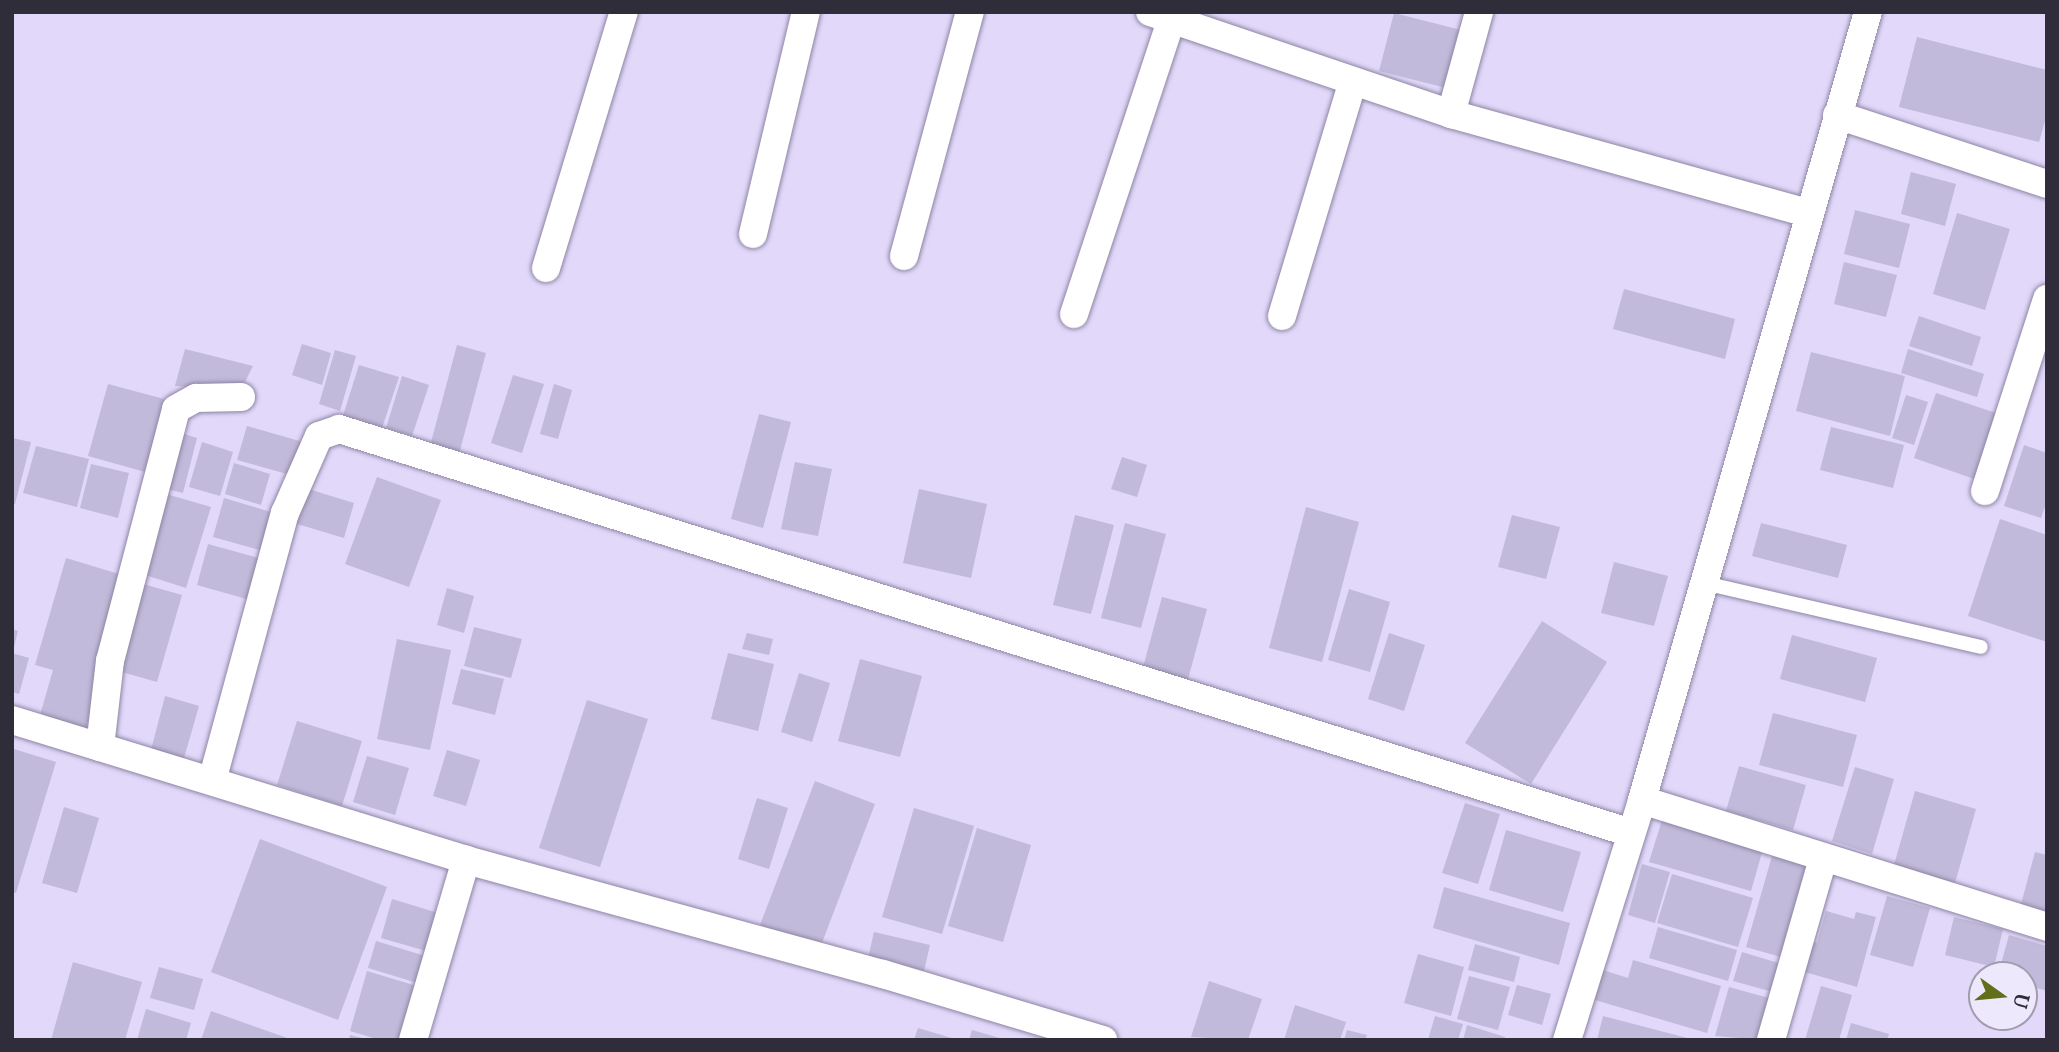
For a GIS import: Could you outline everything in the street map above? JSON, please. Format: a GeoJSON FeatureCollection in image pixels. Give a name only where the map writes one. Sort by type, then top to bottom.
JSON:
{"type":"FeatureCollection","features":[{"type":"Feature","properties":{"kind":"street"},"geometry":{"type":"LineString","coordinates":[[546,268],[624,12]]}},
{"type":"Feature","properties":{"kind":"street"},"geometry":{"type":"LineString","coordinates":[[753,234],[806,12]]}},
{"type":"Feature","properties":{"kind":"street"},"geometry":{"type":"LineString","coordinates":[[904,256],[970,12]]}},
{"type":"Feature","properties":{"kind":"street"},"geometry":{"type":"LineString","coordinates":[[1451,114],[1479,12]]}},
{"type":"Feature","properties":{"kind":"street"},"geometry":{"type":"LineString","coordinates":[[1567,1040],[1642,800],[1868,12]]}},
{"type":"Feature","properties":{"kind":"street"},"geometry":{"type":"LineString","coordinates":[[1074,314],[1160,16],[1451,114],[1809,213]]}},
{"type":"Feature","properties":{"kind":"street"},"geometry":{"type":"LineString","coordinates":[[1282,316],[1353,81]]}},
{"type":"Feature","properties":{"kind":"street"},"geometry":{"type":"LineString","coordinates":[[1837,115],[2047,184]]}},
{"type":"Feature","properties":{"kind":"street"},"geometry":{"type":"LineString","coordinates":[[1985,491],[2047,299]]}},
{"type":"Feature","properties":{"kind":"street"},"geometry":{"type":"LineString","coordinates":[[100,747],[110,661],[176,409],[196,398],[241,397]]}},
{"type":"Feature","properties":{"kind":"street"},"geometry":{"type":"LineString","coordinates":[[212,781],[285,513],[319,436],[340,429],[1631,833]]}},
{"type":"Feature","properties":{"kind":"street"},"geometry":{"type":"LineString","coordinates":[[12,720],[466,860],[883,974],[1103,1040]]}},
{"type":"Feature","properties":{"kind":"street"},"geometry":{"type":"LineString","coordinates":[[1642,800],[2047,928]]}},
{"type":"Feature","properties":{"kind":"street"},"geometry":{"type":"LineString","coordinates":[[1771,1040],[1823,859]]}},
{"type":"Feature","properties":{"kind":"street"},"geometry":{"type":"LineString","coordinates":[[413,1040],[466,860]]}},
{"type":"Feature","properties":{"kind":"lane"},"geometry":{"type":"LineString","coordinates":[[1704,583],[1980,647]]}},
{"type":"Feature","properties":{"kind":"building"},"geometry":{"type":"Polygon","coordinates":[[[1394,13],[1461,30],[1446,88],[1379,71],[1394,13]]]}},
{"type":"Feature","properties":{"kind":"building"},"geometry":{"type":"Polygon","coordinates":[[[1917,37],[2047,70],[2047,114],[2039,142],[1899,107],[1917,37]]]}},
{"type":"Feature","properties":{"kind":"building"},"geometry":{"type":"Polygon","coordinates":[[[1911,172],[1956,184],[1945,226],[1901,214],[1911,172]]]}},
{"type":"Feature","properties":{"kind":"building"},"geometry":{"type":"Polygon","coordinates":[[[1855,210],[1910,224],[1899,268],[1844,254],[1855,210]]]}},
{"type":"Feature","properties":{"kind":"building"},"geometry":{"type":"Polygon","coordinates":[[[1957,213],[2010,229],[1985,310],[1933,294],[1957,213]]]}},
{"type":"Feature","properties":{"kind":"building"},"geometry":{"type":"Polygon","coordinates":[[[1844,262],[1897,275],[1886,317],[1834,304],[1844,262]]]}},
{"type":"Feature","properties":{"kind":"building"},"geometry":{"type":"Polygon","coordinates":[[[1624,289],[1735,319],[1725,359],[1613,329],[1624,289]]]}},
{"type":"Feature","properties":{"kind":"building"},"geometry":{"type":"Polygon","coordinates":[[[1919,316],[1981,337],[1972,366],[1909,346],[1919,316]]]}},
{"type":"Feature","properties":{"kind":"building"},"geometry":{"type":"Polygon","coordinates":[[[302,344],[331,353],[322,385],[292,375],[302,344]]]}},
{"type":"Feature","properties":{"kind":"building"},"geometry":{"type":"Polygon","coordinates":[[[457,345],[486,353],[459,454],[430,446],[457,345]]]}},
{"type":"Feature","properties":{"kind":"building"},"geometry":{"type":"Polygon","coordinates":[[[185,349],[253,366],[242,388],[175,386],[185,349]]]}},
{"type":"Feature","properties":{"kind":"building"},"geometry":{"type":"Polygon","coordinates":[[[1908,349],[1984,374],[1977,397],[1901,373],[1908,349]]]}},
{"type":"Feature","properties":{"kind":"building"},"geometry":{"type":"Polygon","coordinates":[[[335,350],[356,356],[340,411],[319,404],[335,350]]]}},
{"type":"Feature","properties":{"kind":"building"},"geometry":{"type":"Polygon","coordinates":[[[1811,352],[1905,376],[1890,436],[1796,411],[1811,352]]]}},
{"type":"Feature","properties":{"kind":"building"},"geometry":{"type":"Polygon","coordinates":[[[359,365],[399,377],[381,431],[342,419],[359,365]]]}},
{"type":"Feature","properties":{"kind":"building"},"geometry":{"type":"Polygon","coordinates":[[[513,375],[544,384],[522,453],[491,443],[513,375]]]}},
{"type":"Feature","properties":{"kind":"building"},"geometry":{"type":"Polygon","coordinates":[[[402,376],[429,385],[412,436],[386,428],[402,376]]]}},
{"type":"Feature","properties":{"kind":"building"},"geometry":{"type":"Polygon","coordinates":[[[108,384],[164,399],[145,472],[88,456],[108,384]]]}},
{"type":"Feature","properties":{"kind":"building"},"geometry":{"type":"Polygon","coordinates":[[[554,384],[572,390],[558,439],[540,434],[554,384]]]}},
{"type":"Feature","properties":{"kind":"building"},"geometry":{"type":"Polygon","coordinates":[[[1936,393],[2002,415],[1980,481],[1914,458],[1936,393]]]}},
{"type":"Feature","properties":{"kind":"building"},"geometry":{"type":"Polygon","coordinates":[[[1906,395],[1928,402],[1914,445],[1892,438],[1906,395]]]}},
{"type":"Feature","properties":{"kind":"building"},"geometry":{"type":"Polygon","coordinates":[[[759,414],[791,422],[763,528],[731,519],[759,414]]]}},
{"type":"Feature","properties":{"kind":"building"},"geometry":{"type":"Polygon","coordinates":[[[247,426],[303,442],[294,476],[237,460],[247,426]]]}},
{"type":"Feature","properties":{"kind":"building"},"geometry":{"type":"Polygon","coordinates":[[[1831,427],[1904,445],[1893,488],[1820,470],[1831,427]]]}},
{"type":"Feature","properties":{"kind":"building"},"geometry":{"type":"Polygon","coordinates":[[[178,432],[197,438],[183,493],[163,488],[178,432]]]}},
{"type":"Feature","properties":{"kind":"building"},"geometry":{"type":"Polygon","coordinates":[[[12,438],[31,442],[15,504],[12,504],[12,438]]]}},
{"type":"Feature","properties":{"kind":"building"},"geometry":{"type":"Polygon","coordinates":[[[202,442],[233,452],[220,496],[189,487],[202,442]]]}},
{"type":"Feature","properties":{"kind":"building"},"geometry":{"type":"Polygon","coordinates":[[[2024,445],[2047,453],[2047,501],[2041,518],[2004,506],[2024,445]]]}},
{"type":"Feature","properties":{"kind":"building"},"geometry":{"type":"Polygon","coordinates":[[[36,446],[89,459],[77,507],[23,493],[36,446]]]}},
{"type":"Feature","properties":{"kind":"building"},"geometry":{"type":"Polygon","coordinates":[[[1122,457],[1147,465],[1137,497],[1111,489],[1122,457]]]}},
{"type":"Feature","properties":{"kind":"building"},"geometry":{"type":"Polygon","coordinates":[[[795,462],[832,469],[818,536],[781,529],[795,462]]]}},
{"type":"Feature","properties":{"kind":"building"},"geometry":{"type":"Polygon","coordinates":[[[234,463],[270,474],[261,505],[225,494],[234,463]]]}},
{"type":"Feature","properties":{"kind":"building"},"geometry":{"type":"Polygon","coordinates":[[[91,464],[129,473],[118,518],[80,508],[91,464]]]}},
{"type":"Feature","properties":{"kind":"building"},"geometry":{"type":"Polygon","coordinates":[[[377,477],[441,500],[409,587],[345,564],[377,477]]]}},
{"type":"Feature","properties":{"kind":"building"},"geometry":{"type":"Polygon","coordinates":[[[305,488],[354,503],[344,538],[294,523],[305,488]]]}},
{"type":"Feature","properties":{"kind":"building"},"geometry":{"type":"Polygon","coordinates":[[[919,489],[987,504],[971,578],[903,563],[919,489]]]}},
{"type":"Feature","properties":{"kind":"building"},"geometry":{"type":"Polygon","coordinates":[[[166,494],[211,507],[186,588],[142,574],[166,494]]]}},
{"type":"Feature","properties":{"kind":"building"},"geometry":{"type":"Polygon","coordinates":[[[224,498],[274,513],[263,551],[213,537],[224,498]]]}},
{"type":"Feature","properties":{"kind":"building"},"geometry":{"type":"Polygon","coordinates":[[[1306,507],[1359,522],[1322,662],[1269,648],[1306,507]]]}},
{"type":"Feature","properties":{"kind":"building"},"geometry":{"type":"Polygon","coordinates":[[[1075,515],[1114,525],[1091,614],[1053,605],[1075,515]]]}},
{"type":"Feature","properties":{"kind":"building"},"geometry":{"type":"Polygon","coordinates":[[[1512,515],[1560,527],[1546,579],[1498,567],[1512,515]]]}},
{"type":"Feature","properties":{"kind":"building"},"geometry":{"type":"Polygon","coordinates":[[[2000,519],[2047,535],[2047,642],[1968,616],[2000,519]]]}},
{"type":"Feature","properties":{"kind":"building"},"geometry":{"type":"Polygon","coordinates":[[[1125,523],[1166,534],[1141,628],[1101,618],[1125,523]]]}},
{"type":"Feature","properties":{"kind":"building"},"geometry":{"type":"Polygon","coordinates":[[[1761,523],[1847,545],[1838,578],[1752,556],[1761,523]]]}},
{"type":"Feature","properties":{"kind":"building"},"geometry":{"type":"Polygon","coordinates":[[[208,544],[262,559],[250,600],[197,585],[208,544]]]}},
{"type":"Feature","properties":{"kind":"building"},"geometry":{"type":"Polygon","coordinates":[[[66,558],[129,577],[86,728],[40,715],[53,670],[35,665],[66,558]]]}},
{"type":"Feature","properties":{"kind":"building"},"geometry":{"type":"Polygon","coordinates":[[[1614,562],[1668,576],[1654,626],[1601,613],[1614,562]]]}},
{"type":"Feature","properties":{"kind":"building"},"geometry":{"type":"Polygon","coordinates":[[[136,582],[182,595],[157,682],[111,669],[136,582]]]}},
{"type":"Feature","properties":{"kind":"building"},"geometry":{"type":"Polygon","coordinates":[[[447,588],[474,596],[464,633],[437,625],[447,588]]]}},
{"type":"Feature","properties":{"kind":"building"},"geometry":{"type":"Polygon","coordinates":[[[1349,589],[1390,602],[1370,672],[1328,660],[1349,589]]]}},
{"type":"Feature","properties":{"kind":"building"},"geometry":{"type":"Polygon","coordinates":[[[1162,597],[1207,609],[1187,683],[1142,671],[1162,597]]]}},
{"type":"Feature","properties":{"kind":"building"},"geometry":{"type":"Polygon","coordinates":[[[1542,621],[1607,662],[1531,784],[1465,743],[1542,621]]]}},
{"type":"Feature","properties":{"kind":"building"},"geometry":{"type":"Polygon","coordinates":[[[474,627],[522,639],[511,678],[464,666],[474,627]]]}},
{"type":"Feature","properties":{"kind":"building"},"geometry":{"type":"Polygon","coordinates":[[[12,629],[18,631],[13,651],[12,651],[12,629]]]}},
{"type":"Feature","properties":{"kind":"building"},"geometry":{"type":"Polygon","coordinates":[[[747,633],[773,639],[769,655],[742,649],[747,633]]]}},
{"type":"Feature","properties":{"kind":"building"},"geometry":{"type":"Polygon","coordinates":[[[1389,633],[1425,645],[1404,711],[1368,699],[1389,633]]]}},
{"type":"Feature","properties":{"kind":"building"},"geometry":{"type":"Polygon","coordinates":[[[1792,635],[1877,658],[1865,702],[1780,679],[1792,635]]]}},
{"type":"Feature","properties":{"kind":"building"},"geometry":{"type":"Polygon","coordinates":[[[397,639],[451,650],[430,750],[377,739],[397,639]]]}},
{"type":"Feature","properties":{"kind":"building"},"geometry":{"type":"Polygon","coordinates":[[[12,653],[29,658],[19,694],[12,692],[12,653]]]}},
{"type":"Feature","properties":{"kind":"building"},"geometry":{"type":"Polygon","coordinates":[[[728,653],[774,664],[758,731],[711,719],[728,653]]]}},
{"type":"Feature","properties":{"kind":"building"},"geometry":{"type":"Polygon","coordinates":[[[860,659],[922,676],[900,757],[838,741],[860,659]]]}},
{"type":"Feature","properties":{"kind":"building"},"geometry":{"type":"Polygon","coordinates":[[[461,669],[504,679],[495,715],[452,704],[461,669]]]}},
{"type":"Feature","properties":{"kind":"building"},"geometry":{"type":"Polygon","coordinates":[[[799,673],[830,683],[812,742],[781,732],[799,673]]]}},
{"type":"Feature","properties":{"kind":"building"},"geometry":{"type":"Polygon","coordinates":[[[165,696],[199,706],[184,758],[151,750],[165,696]]]}},
{"type":"Feature","properties":{"kind":"building"},"geometry":{"type":"Polygon","coordinates":[[[587,700],[648,719],[600,867],[539,848],[587,700]]]}},
{"type":"Feature","properties":{"kind":"building"},"geometry":{"type":"Polygon","coordinates":[[[1773,713],[1857,735],[1843,787],[1759,765],[1773,713]]]}},
{"type":"Feature","properties":{"kind":"building"},"geometry":{"type":"Polygon","coordinates":[[[297,721],[362,741],[342,806],[277,785],[297,721]]]}},
{"type":"Feature","properties":{"kind":"building"},"geometry":{"type":"Polygon","coordinates":[[[14,749],[56,762],[16,893],[12,892],[14,749]]]}},
{"type":"Feature","properties":{"kind":"building"},"geometry":{"type":"Polygon","coordinates":[[[447,750],[480,760],[466,806],[433,796],[447,750]]]}},
{"type":"Feature","properties":{"kind":"building"},"geometry":{"type":"Polygon","coordinates":[[[367,756],[409,768],[395,815],[353,802],[367,756]]]}},
{"type":"Feature","properties":{"kind":"building"},"geometry":{"type":"Polygon","coordinates":[[[1739,766],[1806,785],[1793,830],[1726,811],[1739,766]]]}},
{"type":"Feature","properties":{"kind":"building"},"geometry":{"type":"Polygon","coordinates":[[[1855,767],[1894,779],[1872,854],[1832,841],[1855,767]]]}},
{"type":"Feature","properties":{"kind":"building"},"geometry":{"type":"Polygon","coordinates":[[[815,781],[875,804],[820,948],[760,925],[815,781]]]}},
{"type":"Feature","properties":{"kind":"building"},"geometry":{"type":"Polygon","coordinates":[[[1915,791],[1976,809],[1953,890],[1892,872],[1915,791]]]}},
{"type":"Feature","properties":{"kind":"building"},"geometry":{"type":"Polygon","coordinates":[[[757,798],[788,808],[769,869],[738,859],[757,798]]]}},
{"type":"Feature","properties":{"kind":"building"},"geometry":{"type":"Polygon","coordinates":[[[1465,803],[1500,814],[1478,884],[1442,873],[1465,803]]]}},
{"type":"Feature","properties":{"kind":"building"},"geometry":{"type":"Polygon","coordinates":[[[64,807],[99,818],[77,893],[42,883],[64,807]]]}},
{"type":"Feature","properties":{"kind":"building"},"geometry":{"type":"Polygon","coordinates":[[[914,808],[974,826],[942,934],[882,917],[914,808]]]}},
{"type":"Feature","properties":{"kind":"building"},"geometry":{"type":"Polygon","coordinates":[[[1662,820],[1763,849],[1751,891],[1649,862],[1662,820]]]}},
{"type":"Feature","properties":{"kind":"building"},"geometry":{"type":"Polygon","coordinates":[[[977,828],[1031,845],[1003,942],[948,926],[977,828]]]}},
{"type":"Feature","properties":{"kind":"building"},"geometry":{"type":"Polygon","coordinates":[[[1506,830],[1581,852],[1563,912],[1489,890],[1506,830]]]}},
{"type":"Feature","properties":{"kind":"building"},"geometry":{"type":"Polygon","coordinates":[[[260,839],[387,887],[338,1020],[211,972],[260,839]]]}},
{"type":"Feature","properties":{"kind":"building"},"geometry":{"type":"Polygon","coordinates":[[[2035,852],[2047,855],[2047,916],[2020,908],[2035,852]]]}},
{"type":"Feature","properties":{"kind":"building"},"geometry":{"type":"Polygon","coordinates":[[[1772,856],[1816,869],[1791,960],[1746,947],[1772,856]]]}},
{"type":"Feature","properties":{"kind":"building"},"geometry":{"type":"Polygon","coordinates":[[[1642,864],[1670,872],[1655,923],[1628,915],[1642,864]]]}},
{"type":"Feature","properties":{"kind":"building"},"geometry":{"type":"Polygon","coordinates":[[[1672,874],[1753,898],[1738,947],[1657,923],[1672,874]]]}},
{"type":"Feature","properties":{"kind":"building"},"geometry":{"type":"Polygon","coordinates":[[[1444,887],[1570,923],[1559,965],[1433,928],[1444,887]]]}},
{"type":"Feature","properties":{"kind":"building"},"geometry":{"type":"Polygon","coordinates":[[[1887,896],[1930,908],[1913,967],[1870,955],[1887,896]]]}},
{"type":"Feature","properties":{"kind":"building"},"geometry":{"type":"Polygon","coordinates":[[[392,899],[445,915],[433,953],[381,938],[392,899]]]}},
{"type":"Feature","properties":{"kind":"building"},"geometry":{"type":"Polygon","coordinates":[[[1826,911],[1854,919],[1856,912],[1876,917],[1857,987],[1798,970],[1806,941],[1817,943],[1826,911]]]}},
{"type":"Feature","properties":{"kind":"building"},"geometry":{"type":"Polygon","coordinates":[[[1954,917],[2003,929],[1995,961],[1970,961],[1945,955],[1954,917]]]}},
{"type":"Feature","properties":{"kind":"building"},"geometry":{"type":"Polygon","coordinates":[[[1658,927],[1737,950],[1728,981],[1649,958],[1658,927]]]}},
{"type":"Feature","properties":{"kind":"building"},"geometry":{"type":"Polygon","coordinates":[[[874,932],[930,945],[924,971],[868,958],[874,932]]]}},
{"type":"Feature","properties":{"kind":"building"},"geometry":{"type":"Polygon","coordinates":[[[2009,935],[2047,946],[2047,991],[2038,988],[2038,961],[2002,961],[2009,935]]]}},
{"type":"Feature","properties":{"kind":"building"},"geometry":{"type":"Polygon","coordinates":[[[376,941],[432,958],[424,985],[368,968],[376,941]]]}},
{"type":"Feature","properties":{"kind":"building"},"geometry":{"type":"Polygon","coordinates":[[[1475,944],[1520,957],[1514,982],[1468,970],[1475,944]]]}},
{"type":"Feature","properties":{"kind":"building"},"geometry":{"type":"Polygon","coordinates":[[[1742,952],[1788,966],[1780,994],[1733,981],[1742,952]]]}},
{"type":"Feature","properties":{"kind":"building"},"geometry":{"type":"Polygon","coordinates":[[[1418,954],[1464,967],[1451,1016],[1404,1003],[1418,954]]]}},
{"type":"Feature","properties":{"kind":"building"},"geometry":{"type":"Polygon","coordinates":[[[1633,960],[1721,986],[1707,1033],[1595,1000],[1603,970],[1628,978],[1633,960]]]}},
{"type":"Feature","properties":{"kind":"building"},"geometry":{"type":"Polygon","coordinates":[[[73,962],[142,982],[125,1040],[51,1040],[73,962]]]}},
{"type":"Feature","properties":{"kind":"building"},"geometry":{"type":"Polygon","coordinates":[[[159,967],[203,979],[194,1010],[150,998],[159,967]]]}},
{"type":"Feature","properties":{"kind":"building"},"geometry":{"type":"Polygon","coordinates":[[[367,971],[420,987],[405,1040],[380,1040],[350,1031],[367,971]]]}},
{"type":"Feature","properties":{"kind":"building"},"geometry":{"type":"Polygon","coordinates":[[[1469,976],[1510,987],[1498,1030],[1457,1019],[1469,976]]]}},
{"type":"Feature","properties":{"kind":"building"},"geometry":{"type":"Polygon","coordinates":[[[1209,981],[1262,999],[1248,1040],[1191,1037],[1209,981]]]}},
{"type":"Feature","properties":{"kind":"building"},"geometry":{"type":"Polygon","coordinates":[[[1517,985],[1551,994],[1542,1025],[1508,1015],[1517,985]]]}},
{"type":"Feature","properties":{"kind":"building"},"geometry":{"type":"Polygon","coordinates":[[[1821,986],[1852,995],[1839,1040],[1805,1040],[1821,986]]]}},
{"type":"Feature","properties":{"kind":"building"},"geometry":{"type":"Polygon","coordinates":[[[1729,987],[1776,1000],[1765,1040],[1715,1036],[1729,987]]]}},
{"type":"Feature","properties":{"kind":"building"},"geometry":{"type":"Polygon","coordinates":[[[1295,1005],[1346,1022],[1340,1040],[1284,1040],[1295,1005]]]}},
{"type":"Feature","properties":{"kind":"building"},"geometry":{"type":"Polygon","coordinates":[[[146,1009],[191,1023],[186,1040],[137,1040],[146,1009]]]}},
{"type":"Feature","properties":{"kind":"building"},"geometry":{"type":"Polygon","coordinates":[[[211,1011],[290,1039],[290,1040],[201,1040],[211,1011]]]}},
{"type":"Feature","properties":{"kind":"building"},"geometry":{"type":"Polygon","coordinates":[[[1435,1016],[1463,1024],[1458,1040],[1428,1040],[1435,1016]]]}},
{"type":"Feature","properties":{"kind":"building"},"geometry":{"type":"Polygon","coordinates":[[[1603,1016],[1691,1039],[1691,1040],[1597,1040],[1603,1016]]]}},
{"type":"Feature","properties":{"kind":"building"},"geometry":{"type":"Polygon","coordinates":[[[1851,1023],[1889,1034],[1887,1040],[1846,1040],[1851,1023]]]}},
{"type":"Feature","properties":{"kind":"building"},"geometry":{"type":"Polygon","coordinates":[[[1467,1025],[1505,1037],[1504,1040],[1463,1040],[1467,1025]]]}},
{"type":"Feature","properties":{"kind":"building"},"geometry":{"type":"Polygon","coordinates":[[[918,1028],[955,1039],[955,1040],[914,1040],[918,1028]]]}},
{"type":"Feature","properties":{"kind":"building"},"geometry":{"type":"Polygon","coordinates":[[[972,1030],[1003,1039],[1003,1040],[969,1040],[972,1030]]]}},
{"type":"Feature","properties":{"kind":"building"},"geometry":{"type":"Polygon","coordinates":[[[1347,1030],[1367,1035],[1365,1040],[1344,1040],[1347,1030]]]}},
{"type":"Feature","properties":{"kind":"building"},"geometry":{"type":"Polygon","coordinates":[[[350,1035],[366,1039],[366,1040],[349,1040],[350,1035]]]}}]}
